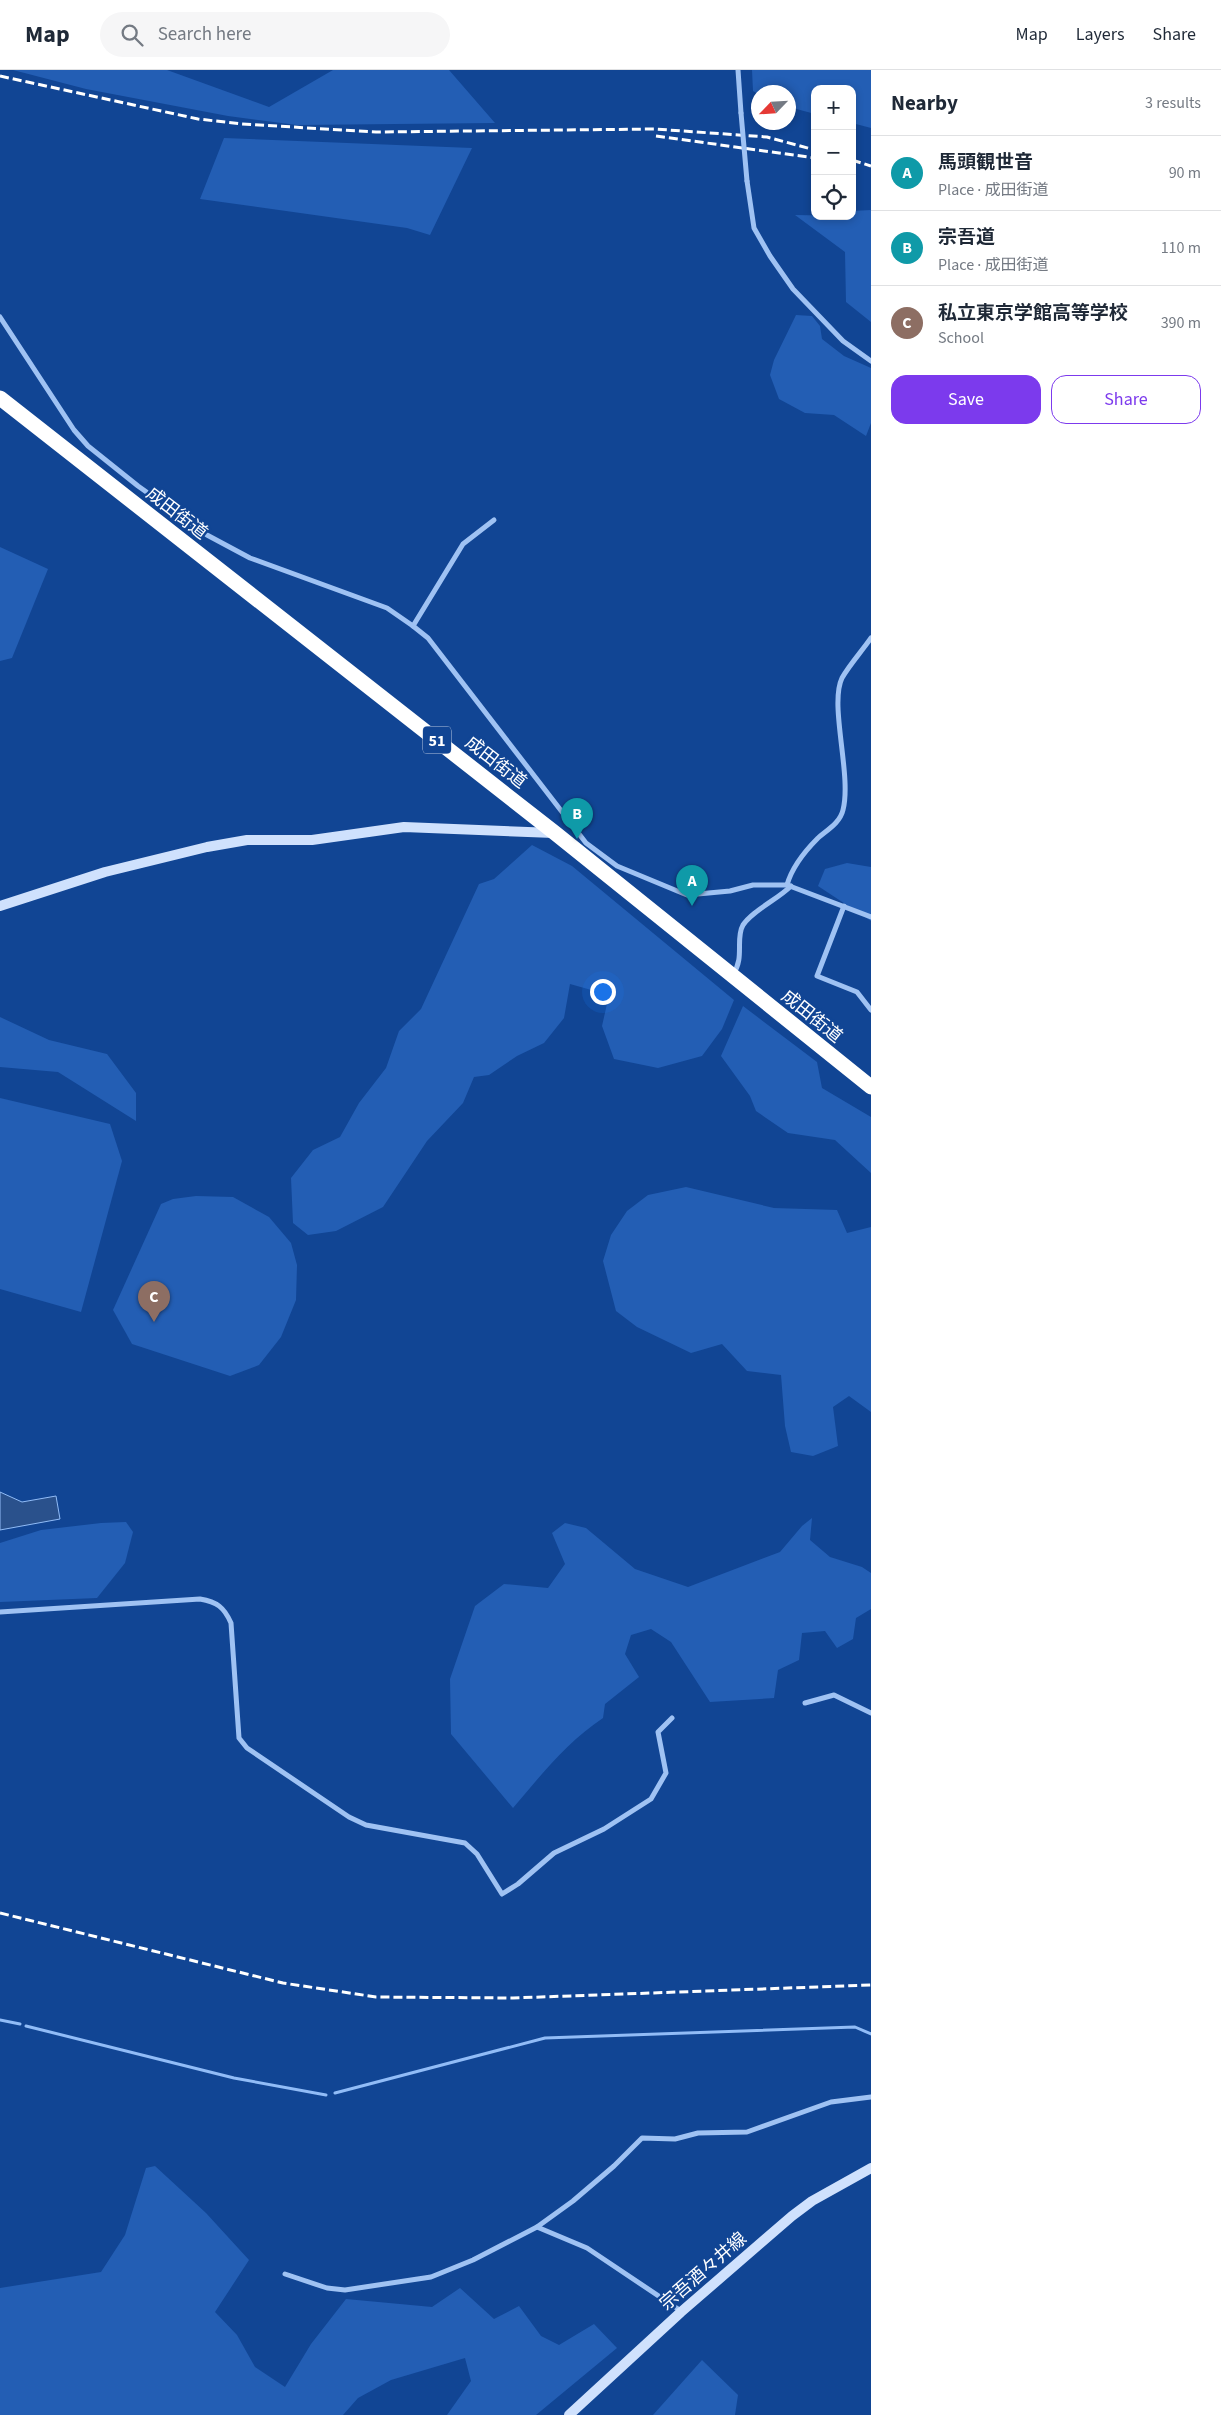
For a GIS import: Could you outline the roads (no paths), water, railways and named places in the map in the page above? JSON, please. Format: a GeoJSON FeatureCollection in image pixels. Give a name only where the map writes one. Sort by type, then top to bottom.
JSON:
{"type":"FeatureCollection","features":[{"type":"Feature","properties":{"kind":"highway","name":"成田街道"},"geometry":{"type":"LineString","coordinates":[[0,398],[555,833],[580,844],[732,976],[871,1087]]}},
{"type":"Feature","properties":{"kind":"street"},"geometry":{"type":"LineString","coordinates":[[738,70],[747,181],[754,228],[770,256],[793,289],[843,341],[871,361]]}},
{"type":"Feature","properties":{"kind":"street"},"geometry":{"type":"LineString","coordinates":[[0,317],[74,430],[88,446],[138,486],[207,534],[250,558],[387,608],[428,638],[580,844],[617,866],[687,895],[730,891],[752,885],[789,885],[871,917]]}},
{"type":"Feature","properties":{"kind":"street"},"geometry":{"type":"LineString","coordinates":[[413,626],[463,544],[494,520]]}},
{"type":"Feature","properties":{"kind":"street"},"geometry":{"type":"LineString","coordinates":[[732,976],[740,965],[742,927],[753,914],[779,898],[789,885],[790,874],[803,854],[818,837],[834,826],[843,811],[844,759],[838,698],[842,679],[871,638]]}},
{"type":"Feature","properties":{"kind":"street"},"geometry":{"type":"LineString","coordinates":[[0,906],[105,872],[247,840],[312,840],[404,827],[555,833]]}},
{"type":"Feature","properties":{"kind":"street"},"geometry":{"type":"LineString","coordinates":[[844,906],[817,976],[857,992],[871,1010]]}},
{"type":"Feature","properties":{"kind":"street"},"geometry":{"type":"LineString","coordinates":[[0,1612],[200,1599],[214,1602],[225,1609],[231,1623],[239,1738],[247,1748],[349,1817],[366,1825],[465,1843],[477,1854],[502,1894],[518,1884],[554,1854],[604,1829],[651,1799],[666,1773],[658,1732],[672,1718]]}},
{"type":"Feature","properties":{"kind":"street"},"geometry":{"type":"LineString","coordinates":[[805,1703],[834,1695],[871,1713]]}},
{"type":"Feature","properties":{"kind":"street"},"geometry":{"type":"LineString","coordinates":[[285,2274],[326,2288],[345,2290],[430,2277],[473,2260],[537,2227],[580,2196],[642,2138],[675,2139],[698,2133],[746,2132],[831,2102],[871,2097]]}},
{"type":"Feature","properties":{"kind":"street","name":"宗吾酒々井線"},"geometry":{"type":"LineString","coordinates":[[569,2415],[682,2312],[792,2216],[812,2201],[871,2168]]}},
{"type":"Feature","properties":{"kind":"street"},"geometry":{"type":"LineString","coordinates":[[537,2227],[587,2248],[682,2312]]}},
{"type":"Feature","properties":{"kind":"waterway"},"geometry":{"type":"LineString","coordinates":[[0,2020],[20,2024]]}},
{"type":"Feature","properties":{"kind":"waterway"},"geometry":{"type":"LineString","coordinates":[[26,2026],[234,2078],[326,2095]]}},
{"type":"Feature","properties":{"kind":"waterway"},"geometry":{"type":"LineString","coordinates":[[335,2093],[545,2038],[855,2027],[871,2034]]}},
{"type":"Feature","properties":{"kind":"railway"},"geometry":{"type":"LineString","coordinates":[[0,76],[198,119],[242,124],[376,132],[655,129],[767,137],[811,149]]}},
{"type":"Feature","properties":{"kind":"railway"},"geometry":{"type":"LineString","coordinates":[[656,136],[811,157]]}},
{"type":"Feature","properties":{"kind":"railway"},"geometry":{"type":"LineString","coordinates":[[856,161],[871,166]]}},
{"type":"Feature","properties":{"kind":"railway"},"geometry":{"type":"LineString","coordinates":[[0,1913],[283,1983],[376,1997],[513,1998],[871,1985]]}},
{"type":"Feature","properties":{"kind":"place","name":"宗吾道"},"geometry":{"type":"Point","coordinates":[577,839]}},
{"type":"Feature","properties":{"kind":"place","name":"馬頭観世音"},"geometry":{"type":"Point","coordinates":[692,906]}},
{"type":"Feature","properties":{"kind":"place","name":"私立東京学館高等学校"},"geometry":{"type":"Point","coordinates":[154,1322]}}]}
